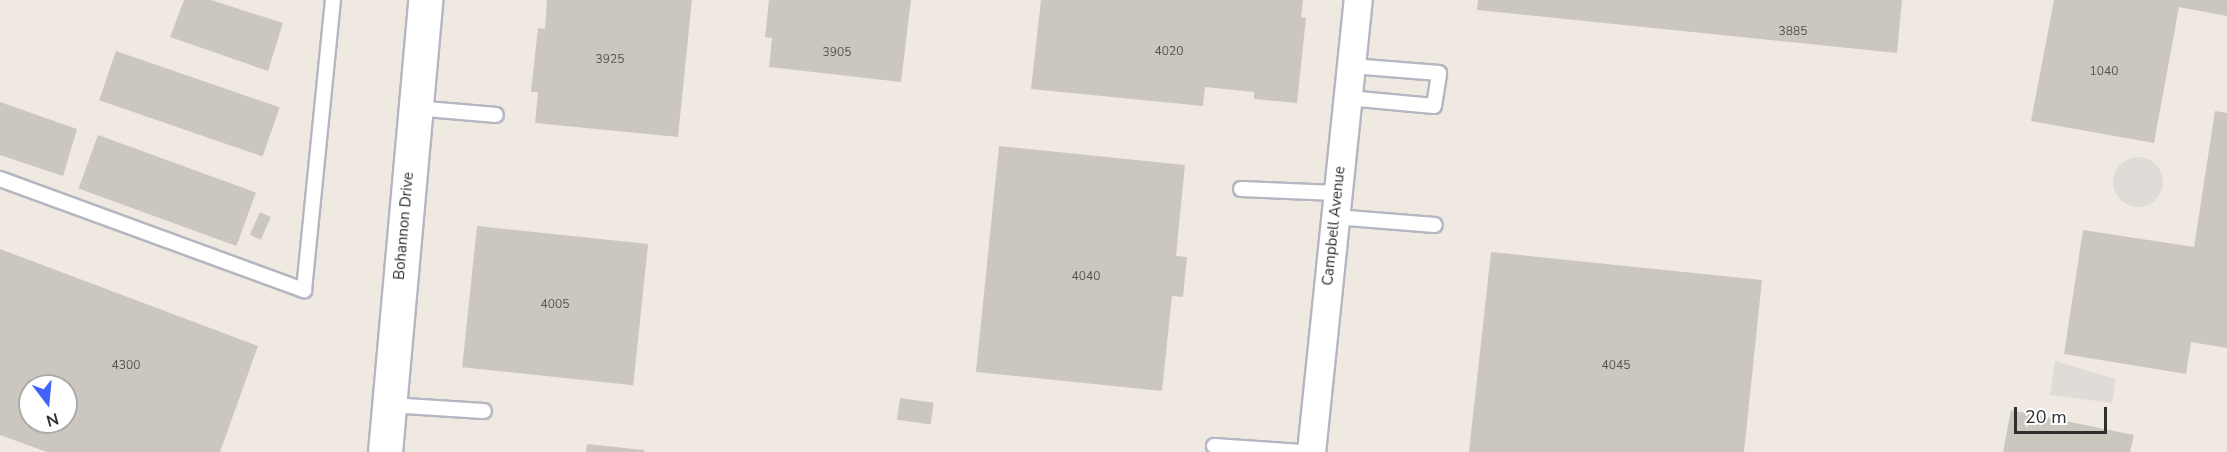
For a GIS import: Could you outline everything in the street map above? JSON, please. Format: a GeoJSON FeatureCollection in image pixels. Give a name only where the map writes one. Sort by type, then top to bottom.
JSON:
{"type":"FeatureCollection","features":[{"type":"Feature","properties":{"kind":"street","name":"Bohannon Drive"},"geometry":{"type":"LineString","coordinates":[[385,452],[425,0]]}},
{"type":"Feature","properties":{"kind":"street","name":"Campbell Avenue"},"geometry":{"type":"LineString","coordinates":[[1311,452],[1358,0]]}},
{"type":"Feature","properties":{"kind":"lane"},"geometry":{"type":"LineString","coordinates":[[0,179],[304,290],[333,0]]}},
{"type":"Feature","properties":{"kind":"lane"},"geometry":{"type":"LineString","coordinates":[[1348,98],[1434,106],[1439,73],[1351,66]]}},
{"type":"Feature","properties":{"kind":"lane"},"geometry":{"type":"LineString","coordinates":[[414,108],[496,115]]}},
{"type":"Feature","properties":{"kind":"lane"},"geometry":{"type":"LineString","coordinates":[[1241,189],[1435,225]]}},
{"type":"Feature","properties":{"kind":"lane"},"geometry":{"type":"LineString","coordinates":[[389,405],[484,411]]}},
{"type":"Feature","properties":{"kind":"lane"},"geometry":{"type":"LineString","coordinates":[[1214,446],[1302,452]]}},
{"type":"Feature","properties":{"kind":"shaded area"},"geometry":{"type":"Polygon","coordinates":[[[2138,157],[2156,164],[2163,182],[2156,200],[2138,207],[2120,200],[2113,182],[2120,164],[2138,157]]]}},
{"type":"Feature","properties":{"kind":"shaded area"},"geometry":{"type":"Polygon","coordinates":[[[2055,361],[2116,379],[2112,403],[2050,395],[2055,361]]]}},
{"type":"Feature","properties":{"kind":"building"},"geometry":{"type":"Polygon","coordinates":[[[184,0],[211,0],[283,23],[268,71],[170,37],[184,0]]]}},
{"type":"Feature","properties":{"kind":"building"},"geometry":{"type":"Polygon","coordinates":[[[547,0],[692,0],[678,137],[535,123],[538,92],[531,92],[538,28],[545,29],[547,0]]]}},
{"type":"Feature","properties":{"kind":"building"},"geometry":{"type":"Polygon","coordinates":[[[769,0],[911,0],[901,82],[769,67],[772,38],[765,37],[769,0]]]}},
{"type":"Feature","properties":{"kind":"building"},"geometry":{"type":"Polygon","coordinates":[[[1041,0],[1303,0],[1301,17],[1306,18],[1297,103],[1254,99],[1254,92],[1205,87],[1203,106],[1031,89],[1041,0]]]}},
{"type":"Feature","properties":{"kind":"building"},"geometry":{"type":"Polygon","coordinates":[[[1478,0],[1902,0],[1897,53],[1477,10],[1478,0]]]}},
{"type":"Feature","properties":{"kind":"building"},"geometry":{"type":"Polygon","coordinates":[[[2054,0],[2227,0],[2227,16],[2179,7],[2154,143],[2031,121],[2054,0]]]}},
{"type":"Feature","properties":{"kind":"building"},"geometry":{"type":"Polygon","coordinates":[[[116,51],[280,107],[263,156],[99,100],[116,51]]]}},
{"type":"Feature","properties":{"kind":"building"},"geometry":{"type":"Polygon","coordinates":[[[0,102],[77,129],[63,176],[0,155],[0,102]]]}},
{"type":"Feature","properties":{"kind":"building"},"geometry":{"type":"Polygon","coordinates":[[[2215,111],[2227,113],[2227,348],[2191,342],[2186,374],[2064,354],[2083,230],[2194,247],[2215,111]]]}},
{"type":"Feature","properties":{"kind":"building"},"geometry":{"type":"Polygon","coordinates":[[[98,135],[256,192],[236,246],[79,189],[98,135]]]}},
{"type":"Feature","properties":{"kind":"building"},"geometry":{"type":"Polygon","coordinates":[[[999,146],[1185,165],[1176,256],[1187,257],[1183,297],[1172,296],[1162,391],[976,372],[999,146]]]}},
{"type":"Feature","properties":{"kind":"building"},"geometry":{"type":"Polygon","coordinates":[[[260,212],[271,217],[261,240],[250,235],[260,212]]]}},
{"type":"Feature","properties":{"kind":"building"},"geometry":{"type":"Polygon","coordinates":[[[477,226],[648,244],[633,385],[462,367],[477,226]]]}},
{"type":"Feature","properties":{"kind":"building"},"geometry":{"type":"Polygon","coordinates":[[[0,249],[258,346],[220,452],[47,452],[0,435],[0,249]]]}},
{"type":"Feature","properties":{"kind":"building"},"geometry":{"type":"Polygon","coordinates":[[[1491,252],[1762,280],[1744,452],[1469,452],[1491,252]]]}},
{"type":"Feature","properties":{"kind":"building"},"geometry":{"type":"Polygon","coordinates":[[[900,398],[934,403],[931,425],[897,420],[900,398]]]}},
{"type":"Feature","properties":{"kind":"building"},"geometry":{"type":"Polygon","coordinates":[[[2011,410],[2134,435],[2130,452],[2003,452],[2011,410]]]}},
{"type":"Feature","properties":{"kind":"building"},"geometry":{"type":"Polygon","coordinates":[[[587,444],[644,450],[644,452],[586,452],[587,444]]]}}]}
